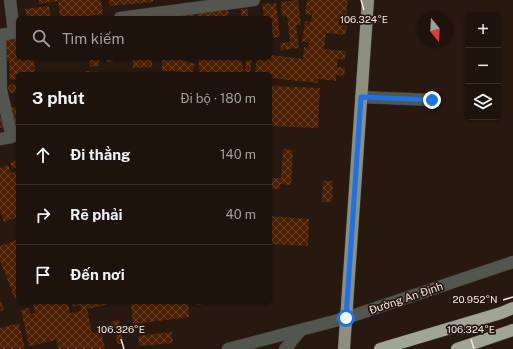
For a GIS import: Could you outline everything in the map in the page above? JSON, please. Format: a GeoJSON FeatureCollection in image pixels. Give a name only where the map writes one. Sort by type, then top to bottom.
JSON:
{"type":"FeatureCollection","features":[{"type":"Feature","properties":{"kind":"highway"},"geometry":{"type":"LineString","coordinates":[[380,349],[501,313],[513,308]]}},
{"type":"Feature","properties":{"kind":"highway"},"geometry":{"type":"LineString","coordinates":[[457,349],[513,330]]}},
{"type":"Feature","properties":{"kind":"main road"},"geometry":{"type":"LineString","coordinates":[[344,349],[368,0]]}},
{"type":"Feature","properties":{"kind":"street"},"geometry":{"type":"LineString","coordinates":[[0,139],[12,138],[1,90],[0,35],[16,32],[10,0]]}},
{"type":"Feature","properties":{"kind":"street"},"geometry":{"type":"LineString","coordinates":[[129,16],[185,4],[254,0]]}},
{"type":"Feature","properties":{"kind":"street"},"geometry":{"type":"LineString","coordinates":[[361,97],[432,100]]}},
{"type":"Feature","properties":{"kind":"street","name":"Đường An Định"},"geometry":{"type":"LineString","coordinates":[[228,349],[346,318],[513,262]]}},
{"type":"Feature","properties":{"kind":"street"},"geometry":{"type":"LineString","coordinates":[[285,349],[301,330]]}},
{"type":"Feature","properties":{"kind":"building"},"geometry":{"type":"Polygon","coordinates":[[[39,0],[101,0],[103,14],[88,16],[60,16],[58,1],[39,4],[39,0]]]}},
{"type":"Feature","properties":{"kind":"building"},"geometry":{"type":"Polygon","coordinates":[[[109,0],[153,0],[153,2],[110,6],[109,0]]]}},
{"type":"Feature","properties":{"kind":"building"},"geometry":{"type":"Polygon","coordinates":[[[298,0],[301,25],[296,25],[299,48],[281,50],[280,43],[290,42],[287,16],[282,16],[281,2],[298,0]]]}},
{"type":"Feature","properties":{"kind":"building"},"geometry":{"type":"Polygon","coordinates":[[[307,0],[348,0],[346,18],[339,17],[339,25],[347,26],[345,35],[326,33],[324,49],[346,51],[345,60],[338,59],[337,67],[345,68],[344,76],[336,75],[336,81],[318,79],[318,83],[272,78],[272,72],[255,72],[257,60],[272,60],[272,55],[303,59],[304,47],[308,48],[309,42],[302,42],[305,21],[311,22],[312,15],[305,14],[307,0]]]}},
{"type":"Feature","properties":{"kind":"building"},"geometry":{"type":"Polygon","coordinates":[[[276,3],[280,37],[273,38],[272,16],[264,16],[262,4],[276,3]]]}},
{"type":"Feature","properties":{"kind":"building"},"geometry":{"type":"Polygon","coordinates":[[[49,6],[51,16],[27,16],[25,9],[49,6]]]}},
{"type":"Feature","properties":{"kind":"building"},"geometry":{"type":"Polygon","coordinates":[[[241,9],[248,9],[248,16],[241,16],[241,9]]]}},
{"type":"Feature","properties":{"kind":"building"},"geometry":{"type":"Polygon","coordinates":[[[228,10],[229,16],[198,16],[197,13],[228,10]]]}},
{"type":"Feature","properties":{"kind":"building"},"geometry":{"type":"Polygon","coordinates":[[[183,14],[193,15],[193,16],[182,16],[183,14]]]}},
{"type":"Feature","properties":{"kind":"building"},"geometry":{"type":"Polygon","coordinates":[[[16,37],[16,60],[34,60],[35,72],[16,72],[16,79],[10,80],[9,61],[4,61],[2,38],[16,37]]]}},
{"type":"Feature","properties":{"kind":"building"},"geometry":{"type":"Polygon","coordinates":[[[89,60],[99,60],[99,66],[90,67],[89,60]]]}},
{"type":"Feature","properties":{"kind":"building"},"geometry":{"type":"Polygon","coordinates":[[[106,60],[113,60],[113,62],[107,62],[106,60]]]}},
{"type":"Feature","properties":{"kind":"building"},"geometry":{"type":"Polygon","coordinates":[[[133,60],[152,60],[152,67],[133,68],[133,60]]]}},
{"type":"Feature","properties":{"kind":"building"},"geometry":{"type":"Polygon","coordinates":[[[162,60],[182,60],[195,64],[193,72],[162,71],[162,60]]]}},
{"type":"Feature","properties":{"kind":"building"},"geometry":{"type":"Polygon","coordinates":[[[198,60],[241,60],[244,72],[200,72],[198,60]]]}},
{"type":"Feature","properties":{"kind":"building"},"geometry":{"type":"Polygon","coordinates":[[[246,60],[252,60],[250,72],[245,72],[246,60]]]}},
{"type":"Feature","properties":{"kind":"building"},"geometry":{"type":"Polygon","coordinates":[[[16,84],[16,92],[9,93],[8,85],[16,84]]]}},
{"type":"Feature","properties":{"kind":"building"},"geometry":{"type":"Polygon","coordinates":[[[272,86],[320,88],[318,128],[272,126],[272,86]]]}},
{"type":"Feature","properties":{"kind":"building"},"geometry":{"type":"Polygon","coordinates":[[[16,107],[16,129],[11,108],[16,107]]]}},
{"type":"Feature","properties":{"kind":"building"},"geometry":{"type":"Polygon","coordinates":[[[0,113],[2,113],[4,128],[0,128],[0,113]]]}},
{"type":"Feature","properties":{"kind":"building"},"geometry":{"type":"Polygon","coordinates":[[[283,149],[293,150],[291,185],[280,184],[280,189],[272,189],[272,178],[281,178],[283,149]]]}},
{"type":"Feature","properties":{"kind":"building"},"geometry":{"type":"Polygon","coordinates":[[[16,160],[16,168],[12,169],[10,163],[16,160]]]}},
{"type":"Feature","properties":{"kind":"building"},"geometry":{"type":"Polygon","coordinates":[[[8,165],[11,173],[16,172],[16,218],[4,222],[0,210],[0,168],[8,165]]]}},
{"type":"Feature","properties":{"kind":"building"},"geometry":{"type":"Polygon","coordinates":[[[323,181],[333,181],[332,202],[322,202],[323,181]]]}},
{"type":"Feature","properties":{"kind":"building"},"geometry":{"type":"Polygon","coordinates":[[[272,216],[309,219],[308,246],[272,244],[272,216]]]}},
{"type":"Feature","properties":{"kind":"building"},"geometry":{"type":"Polygon","coordinates":[[[16,240],[16,301],[0,261],[0,246],[16,240]]]}},
{"type":"Feature","properties":{"kind":"building"},"geometry":{"type":"Polygon","coordinates":[[[0,298],[4,310],[0,311],[0,298]]]}},
{"type":"Feature","properties":{"kind":"building"},"geometry":{"type":"Polygon","coordinates":[[[33,304],[68,304],[70,313],[81,311],[80,305],[73,307],[72,304],[110,304],[87,309],[92,333],[101,331],[105,349],[58,349],[56,340],[29,346],[21,310],[29,308],[30,314],[35,313],[33,304]]]}},
{"type":"Feature","properties":{"kind":"building"},"geometry":{"type":"Polygon","coordinates":[[[131,304],[188,304],[189,317],[133,324],[131,304]]]}},
{"type":"Feature","properties":{"kind":"building"},"geometry":{"type":"Polygon","coordinates":[[[119,320],[123,344],[117,344],[115,328],[112,329],[111,322],[119,320]]]}},
{"type":"Feature","properties":{"kind":"building"},"geometry":{"type":"Polygon","coordinates":[[[19,323],[25,349],[0,349],[0,328],[19,323]]]}},
{"type":"Feature","properties":{"kind":"building"},"geometry":{"type":"Polygon","coordinates":[[[172,332],[173,343],[139,346],[138,336],[172,332]]]}},
{"type":"Feature","properties":{"kind":"route"},"geometry":{"type":"LineString","coordinates":[[346,318],[361,97],[432,100]]}}]}
